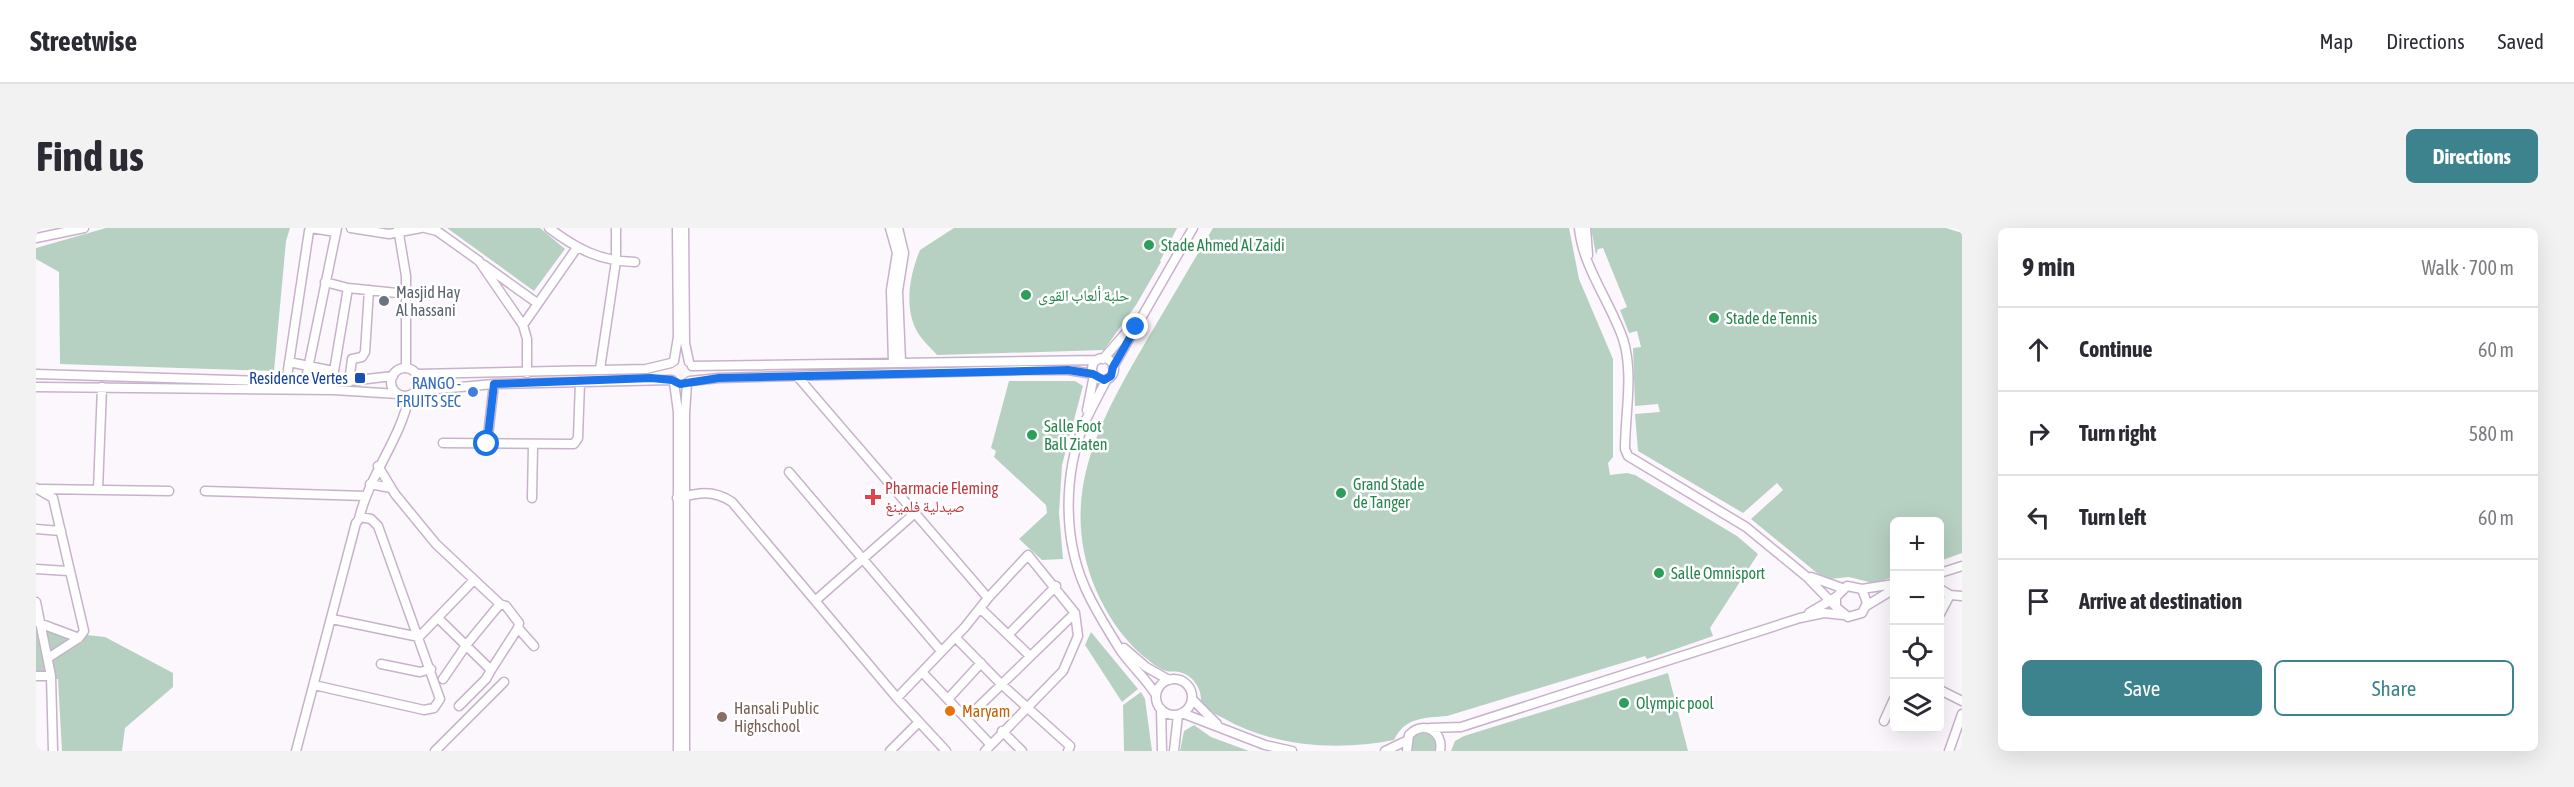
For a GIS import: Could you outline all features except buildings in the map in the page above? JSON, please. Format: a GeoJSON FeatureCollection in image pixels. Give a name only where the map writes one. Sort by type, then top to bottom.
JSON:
{"type":"FeatureCollection","features":[{"type":"Feature","properties":{"kind":"street"},"geometry":{"type":"LineString","coordinates":[[36,238],[62,230],[84,228]]}},
{"type":"Feature","properties":{"kind":"street"},"geometry":{"type":"LineString","coordinates":[[286,383],[309,231],[311,228],[336,230],[305,383]]}},
{"type":"Feature","properties":{"kind":"street"},"geometry":{"type":"LineString","coordinates":[[351,228],[388,234],[399,230],[423,228],[437,231],[537,303]]}},
{"type":"Feature","properties":{"kind":"street"},"geometry":{"type":"LineString","coordinates":[[549,228],[576,249],[616,261],[635,262]]}},
{"type":"Feature","properties":{"kind":"street"},"geometry":{"type":"LineString","coordinates":[[600,369],[616,261],[616,228]]}},
{"type":"Feature","properties":{"kind":"street"},"geometry":{"type":"LineString","coordinates":[[677,228],[678,337],[669,373],[673,381],[678,412],[685,751]]}},
{"type":"Feature","properties":{"kind":"street"},"geometry":{"type":"LineString","coordinates":[[678,751],[681,497],[688,382],[694,372],[685,343],[684,228]]}},
{"type":"Feature","properties":{"kind":"street"},"geometry":{"type":"LineString","coordinates":[[890,228],[897,253],[891,290],[897,363]]}},
{"type":"Feature","properties":{"kind":"street"},"geometry":{"type":"LineString","coordinates":[[897,363],[898,296],[904,254],[898,228]]}},
{"type":"Feature","properties":{"kind":"street"},"geometry":{"type":"LineString","coordinates":[[1085,423],[1107,379],[1113,373],[1113,367],[1193,228]]}},
{"type":"Feature","properties":{"kind":"street"},"geometry":{"type":"LineString","coordinates":[[1579,228],[1581,243],[1624,344],[1627,364],[1625,449],[1628,456],[1746,527],[1834,601],[1843,615]]}},
{"type":"Feature","properties":{"kind":"street"},"geometry":{"type":"LineString","coordinates":[[1586,228],[1588,259]]}},
{"type":"Feature","properties":{"kind":"street"},"geometry":{"type":"LineString","coordinates":[[399,230],[407,294],[406,368]]}},
{"type":"Feature","properties":{"kind":"street"},"geometry":{"type":"LineString","coordinates":[[523,325],[576,249]]}},
{"type":"Feature","properties":{"kind":"street"},"geometry":{"type":"LineString","coordinates":[[479,261],[523,325],[527,339],[527,373]]}},
{"type":"Feature","properties":{"kind":"street"},"geometry":{"type":"LineString","coordinates":[[325,282],[348,288],[407,294]]}},
{"type":"Feature","properties":{"kind":"street"},"geometry":{"type":"LineString","coordinates":[[332,383],[333,366],[348,288]]}},
{"type":"Feature","properties":{"kind":"street"},"geometry":{"type":"LineString","coordinates":[[350,382],[353,358],[362,357],[365,352],[369,290]]}},
{"type":"Feature","properties":{"kind":"street"},"geometry":{"type":"LineString","coordinates":[[1141,317],[1093,366],[1085,423],[1071,474],[1069,511],[1071,538],[1083,584],[1116,643],[1156,695],[1161,709],[1162,751]]}},
{"type":"Feature","properties":{"kind":"street"},"geometry":{"type":"LineString","coordinates":[[398,394],[393,388],[393,376],[398,370],[406,368],[417,374],[527,373],[646,369],[682,359],[691,364],[1100,359],[1110,362],[1113,367]]}},
{"type":"Feature","properties":{"kind":"street"},"geometry":{"type":"LineString","coordinates":[[289,363],[308,367],[351,363]]}},
{"type":"Feature","properties":{"kind":"street"},"geometry":{"type":"LineString","coordinates":[[36,387],[398,394],[494,384],[688,382],[719,378],[1023,370],[1075,370],[1093,374],[1098,379],[1107,379]]}},
{"type":"Feature","properties":{"kind":"street"},"geometry":{"type":"LineString","coordinates":[[36,374],[286,383],[350,382],[393,376]]}},
{"type":"Feature","properties":{"kind":"street"},"geometry":{"type":"LineString","coordinates":[[296,751],[365,496],[413,393],[419,385],[417,374]]}},
{"type":"Feature","properties":{"kind":"street"},"geometry":{"type":"LineString","coordinates":[[797,376],[988,597]]}},
{"type":"Feature","properties":{"kind":"street"},"geometry":{"type":"LineString","coordinates":[[443,443],[570,445],[576,442],[580,382]]}},
{"type":"Feature","properties":{"kind":"street"},"geometry":{"type":"LineString","coordinates":[[487,444],[494,384]]}},
{"type":"Feature","properties":{"kind":"street"},"geometry":{"type":"LineString","coordinates":[[98,490],[102,387]]}},
{"type":"Feature","properties":{"kind":"street"},"geometry":{"type":"LineString","coordinates":[[532,498],[533,445]]}},
{"type":"Feature","properties":{"kind":"street"},"geometry":{"type":"LineString","coordinates":[[378,466],[391,488],[436,544],[473,581],[510,610],[519,623],[491,670],[459,706]]}},
{"type":"Feature","properties":{"kind":"street"},"geometry":{"type":"LineString","coordinates":[[789,472],[941,651]]}},
{"type":"Feature","properties":{"kind":"street"},"geometry":{"type":"LineString","coordinates":[[370,484],[391,488]]}},
{"type":"Feature","properties":{"kind":"street"},"geometry":{"type":"LineString","coordinates":[[38,489],[169,491]]}},
{"type":"Feature","properties":{"kind":"street"},"geometry":{"type":"LineString","coordinates":[[38,489],[52,498],[84,631],[80,638],[48,658]]}},
{"type":"Feature","properties":{"kind":"street"},"geometry":{"type":"LineString","coordinates":[[205,491],[365,496]]}},
{"type":"Feature","properties":{"kind":"street"},"geometry":{"type":"LineString","coordinates":[[681,497],[714,493],[732,502],[897,698],[946,751]]}},
{"type":"Feature","properties":{"kind":"street"},"geometry":{"type":"LineString","coordinates":[[816,600],[915,513]]}},
{"type":"Feature","properties":{"kind":"street"},"geometry":{"type":"LineString","coordinates":[[314,685],[428,710],[437,705],[440,696],[378,526],[369,518],[358,519]]}},
{"type":"Feature","properties":{"kind":"street"},"geometry":{"type":"LineString","coordinates":[[36,529],[61,531]]}},
{"type":"Feature","properties":{"kind":"street"},"geometry":{"type":"LineString","coordinates":[[897,698],[955,637],[1026,555],[1033,559],[1056,586],[1075,614],[1079,630],[1067,666],[988,747],[966,718],[922,672]]}},
{"type":"Feature","properties":{"kind":"street"},"geometry":{"type":"LineString","coordinates":[[1944,572],[1962,566]]}},
{"type":"Feature","properties":{"kind":"street"},"geometry":{"type":"LineString","coordinates":[[36,569],[68,571]]}},
{"type":"Feature","properties":{"kind":"street"},"geometry":{"type":"LineString","coordinates":[[1798,570],[1819,581],[1842,588],[1852,585],[1862,589],[1890,585]]}},
{"type":"Feature","properties":{"kind":"street"},"geometry":{"type":"LineString","coordinates":[[419,637],[473,581]]}},
{"type":"Feature","properties":{"kind":"street"},"geometry":{"type":"LineString","coordinates":[[1009,634],[1056,586]]}},
{"type":"Feature","properties":{"kind":"street"},"geometry":{"type":"LineString","coordinates":[[1800,618],[1834,601],[1842,588]]}},
{"type":"Feature","properties":{"kind":"street"},"geometry":{"type":"LineString","coordinates":[[1862,589],[1867,598],[1866,606]]}},
{"type":"Feature","properties":{"kind":"street"},"geometry":{"type":"LineString","coordinates":[[1944,591],[1950,595],[1962,596]]}},
{"type":"Feature","properties":{"kind":"street"},"geometry":{"type":"LineString","coordinates":[[1385,751],[1406,741],[1414,730],[1461,727],[1800,618],[1824,613],[1858,616],[1866,606],[1890,592]]}},
{"type":"Feature","properties":{"kind":"street"},"geometry":{"type":"LineString","coordinates":[[1944,606],[1950,595]]}},
{"type":"Feature","properties":{"kind":"street"},"geometry":{"type":"LineString","coordinates":[[36,602],[51,676],[53,751]]}},
{"type":"Feature","properties":{"kind":"street"},"geometry":{"type":"LineString","coordinates":[[443,679],[466,644],[500,604]]}},
{"type":"Feature","properties":{"kind":"street"},"geometry":{"type":"LineString","coordinates":[[980,608],[1030,656]]}},
{"type":"Feature","properties":{"kind":"street"},"geometry":{"type":"LineString","coordinates":[[966,718],[1000,683],[1075,614]]}},
{"type":"Feature","properties":{"kind":"street"},"geometry":{"type":"LineString","coordinates":[[438,618],[491,670]]}},
{"type":"Feature","properties":{"kind":"street"},"geometry":{"type":"LineString","coordinates":[[332,619],[419,637]]}},
{"type":"Feature","properties":{"kind":"street"},"geometry":{"type":"LineString","coordinates":[[39,622],[80,638]]}},
{"type":"Feature","properties":{"kind":"street"},"geometry":{"type":"LineString","coordinates":[[518,628],[534,646]]}},
{"type":"Feature","properties":{"kind":"street"},"geometry":{"type":"LineString","coordinates":[[955,637],[1000,683],[1070,746],[1068,751]]}},
{"type":"Feature","properties":{"kind":"street"},"geometry":{"type":"LineString","coordinates":[[1116,643],[1146,667],[1169,680],[1185,684],[1192,699],[1224,729]]}},
{"type":"Feature","properties":{"kind":"street"},"geometry":{"type":"LineString","coordinates":[[948,699],[981,663]]}},
{"type":"Feature","properties":{"kind":"street"},"geometry":{"type":"LineString","coordinates":[[381,664],[420,672],[431,669]]}},
{"type":"Feature","properties":{"kind":"street"},"geometry":{"type":"LineString","coordinates":[[36,676],[51,676]]}},
{"type":"Feature","properties":{"kind":"street"},"geometry":{"type":"LineString","coordinates":[[1156,695],[1161,685],[1169,680]]}},
{"type":"Feature","properties":{"kind":"street"},"geometry":{"type":"LineString","coordinates":[[435,751],[504,682]]}},
{"type":"Feature","properties":{"kind":"street"},"geometry":{"type":"LineString","coordinates":[[1944,692],[1962,701]]}},
{"type":"Feature","properties":{"kind":"street"},"geometry":{"type":"LineString","coordinates":[[1174,751],[1180,714],[1192,699]]}},
{"type":"Feature","properties":{"kind":"street"},"geometry":{"type":"LineString","coordinates":[[1884,721],[1890,708]]}},
{"type":"Feature","properties":{"kind":"street"},"geometry":{"type":"LineString","coordinates":[[1161,709],[1169,714],[1180,714],[1265,745],[1292,751]]}},
{"type":"Feature","properties":{"kind":"street"},"geometry":{"type":"LineString","coordinates":[[1949,751],[1962,714]]}},
{"type":"Feature","properties":{"kind":"street"},"geometry":{"type":"LineString","coordinates":[[890,751],[919,722]]}},
{"type":"Feature","properties":{"kind":"street"},"geometry":{"type":"LineString","coordinates":[[1441,749],[1461,727]]}},
{"type":"Feature","properties":{"kind":"street"},"geometry":{"type":"LineString","coordinates":[[1430,728],[1440,738],[1441,749]]}},
{"type":"Feature","properties":{"kind":"street"},"geometry":{"type":"LineString","coordinates":[[1002,731],[1022,751]]}},
{"type":"Feature","properties":{"kind":"street"},"geometry":{"type":"LineString","coordinates":[[1406,741],[1407,751]]}},
{"type":"Feature","properties":{"kind":"green space"},"geometry":{"type":"Polygon","coordinates":[[[106,228],[290,228],[286,241],[274,371],[60,364],[59,272],[36,259],[36,248],[106,228]]]}},
{"type":"Feature","properties":{"kind":"green space"},"geometry":{"type":"Polygon","coordinates":[[[447,228],[540,228],[565,249],[534,291],[447,228]]]}},
{"type":"Feature","properties":{"kind":"green space","name":"حلبة ألعاب القوى"},"geometry":{"type":"Polygon","coordinates":[[[954,228],[1177,228],[1161,262],[1136,305],[1104,350],[937,355],[920,336],[913,323],[909,302],[911,280],[920,250],[954,228]]]}},
{"type":"Feature","properties":{"kind":"green space","name":"Grand Stade de Tanger"},"geometry":{"type":"Polygon","coordinates":[[[1213,228],[1569,228],[1579,279],[1613,359],[1613,457],[1608,463],[1610,475],[1627,473],[1635,475],[1737,536],[1758,554],[1710,628],[1713,636],[1647,659],[1645,656],[1447,716],[1416,720],[1398,732],[1394,740],[1328,746],[1284,741],[1243,728],[1208,710],[1201,702],[1200,692],[1192,679],[1184,674],[1166,671],[1154,664],[1128,642],[1116,626],[1096,590],[1085,555],[1081,522],[1082,490],[1089,459],[1100,428],[1114,398],[1213,228]]]}},
{"type":"Feature","properties":{"kind":"green space"},"geometry":{"type":"Polygon","coordinates":[[[1591,228],[1946,228],[1962,233],[1962,553],[1944,560],[1944,517],[1890,517],[1890,578],[1873,583],[1849,577],[1830,579],[1817,573],[1751,519],[1783,490],[1777,483],[1743,513],[1638,451],[1635,414],[1660,412],[1658,404],[1635,406],[1633,348],[1641,347],[1637,331],[1629,333],[1620,310],[1627,307],[1603,248],[1598,249],[1596,255],[1591,228]]]}},
{"type":"Feature","properties":{"kind":"green space","name":"Salle Foot Ball Ziaten"},"geometry":{"type":"Polygon","coordinates":[[[1009,381],[1075,381],[1083,386],[1062,465],[1059,513],[1063,559],[1042,560],[1019,539],[1047,513],[1046,505],[994,457],[996,451],[991,448],[1009,381]]]}},
{"type":"Feature","properties":{"kind":"green space"},"geometry":{"type":"Polygon","coordinates":[[[36,626],[60,632],[105,637],[173,673],[173,687],[125,728],[122,751],[62,751],[58,679],[36,679],[36,626]]]}},
{"type":"Feature","properties":{"kind":"green space"},"geometry":{"type":"Polygon","coordinates":[[[1091,632],[1138,689],[1122,702],[1085,645],[1091,632]]]}},
{"type":"Feature","properties":{"kind":"green space","name":"Olympic pool"},"geometry":{"type":"Polygon","coordinates":[[[1668,673],[1688,751],[1451,751],[1455,741],[1464,736],[1668,673]]]}},
{"type":"Feature","properties":{"kind":"green space"},"geometry":{"type":"Polygon","coordinates":[[[1141,692],[1145,699],[1152,751],[1124,751],[1123,705],[1141,692]]]}},
{"type":"Feature","properties":{"kind":"green space"},"geometry":{"type":"Polygon","coordinates":[[[1194,725],[1211,737],[1249,751],[1180,751],[1184,731],[1194,725]]]}},
{"type":"Feature","properties":{"kind":"green space"},"geometry":{"type":"Polygon","coordinates":[[[1425,731],[1433,735],[1437,744],[1435,751],[1412,751],[1413,736],[1425,731]]]}},
{"type":"Feature","properties":{"kind":"place","name":"Stade Ahmed Al Zaidi"},"geometry":{"type":"Point","coordinates":[1149,245]}},
{"type":"Feature","properties":{"kind":"place","name":"حلبة ألعاب القوى"},"geometry":{"type":"Point","coordinates":[1026,295]}},
{"type":"Feature","properties":{"kind":"place","name":"Masjid Hay Al hassani"},"geometry":{"type":"Point","coordinates":[384,301]}},
{"type":"Feature","properties":{"kind":"place","name":"Stade de Tennis"},"geometry":{"type":"Point","coordinates":[1714,318]}},
{"type":"Feature","properties":{"kind":"place","name":"Residence Vertes"},"geometry":{"type":"Point","coordinates":[360,378]}},
{"type":"Feature","properties":{"kind":"place","name":"RANGO - FRUITS SEC"},"geometry":{"type":"Point","coordinates":[473,392]}},
{"type":"Feature","properties":{"kind":"place","name":"Salle Foot Ball Ziaten"},"geometry":{"type":"Point","coordinates":[1032,435]}},
{"type":"Feature","properties":{"kind":"place","name":"Grand Stade de Tanger"},"geometry":{"type":"Point","coordinates":[1341,493]}},
{"type":"Feature","properties":{"kind":"place","name":"Pharmacie Fleming صيدلية فلمينغ"},"geometry":{"type":"Point","coordinates":[873,497]}},
{"type":"Feature","properties":{"kind":"place","name":"Salle Omnisport"},"geometry":{"type":"Point","coordinates":[1659,573]}},
{"type":"Feature","properties":{"kind":"place","name":"Olympic pool"},"geometry":{"type":"Point","coordinates":[1624,703]}},
{"type":"Feature","properties":{"kind":"place","name":"Maryam"},"geometry":{"type":"Point","coordinates":[950,711]}},
{"type":"Feature","properties":{"kind":"place","name":"Hansali Public Highschool"},"geometry":{"type":"Point","coordinates":[722,717]}},
{"type":"Feature","properties":{"kind":"route"},"geometry":{"type":"LineString","coordinates":[[487,444],[494,384],[651,378],[672,380],[680,384],[719,378],[1023,370],[1075,370],[1093,374],[1098,379],[1104,380],[1111,376],[1113,367],[1136,327]]}}]}
